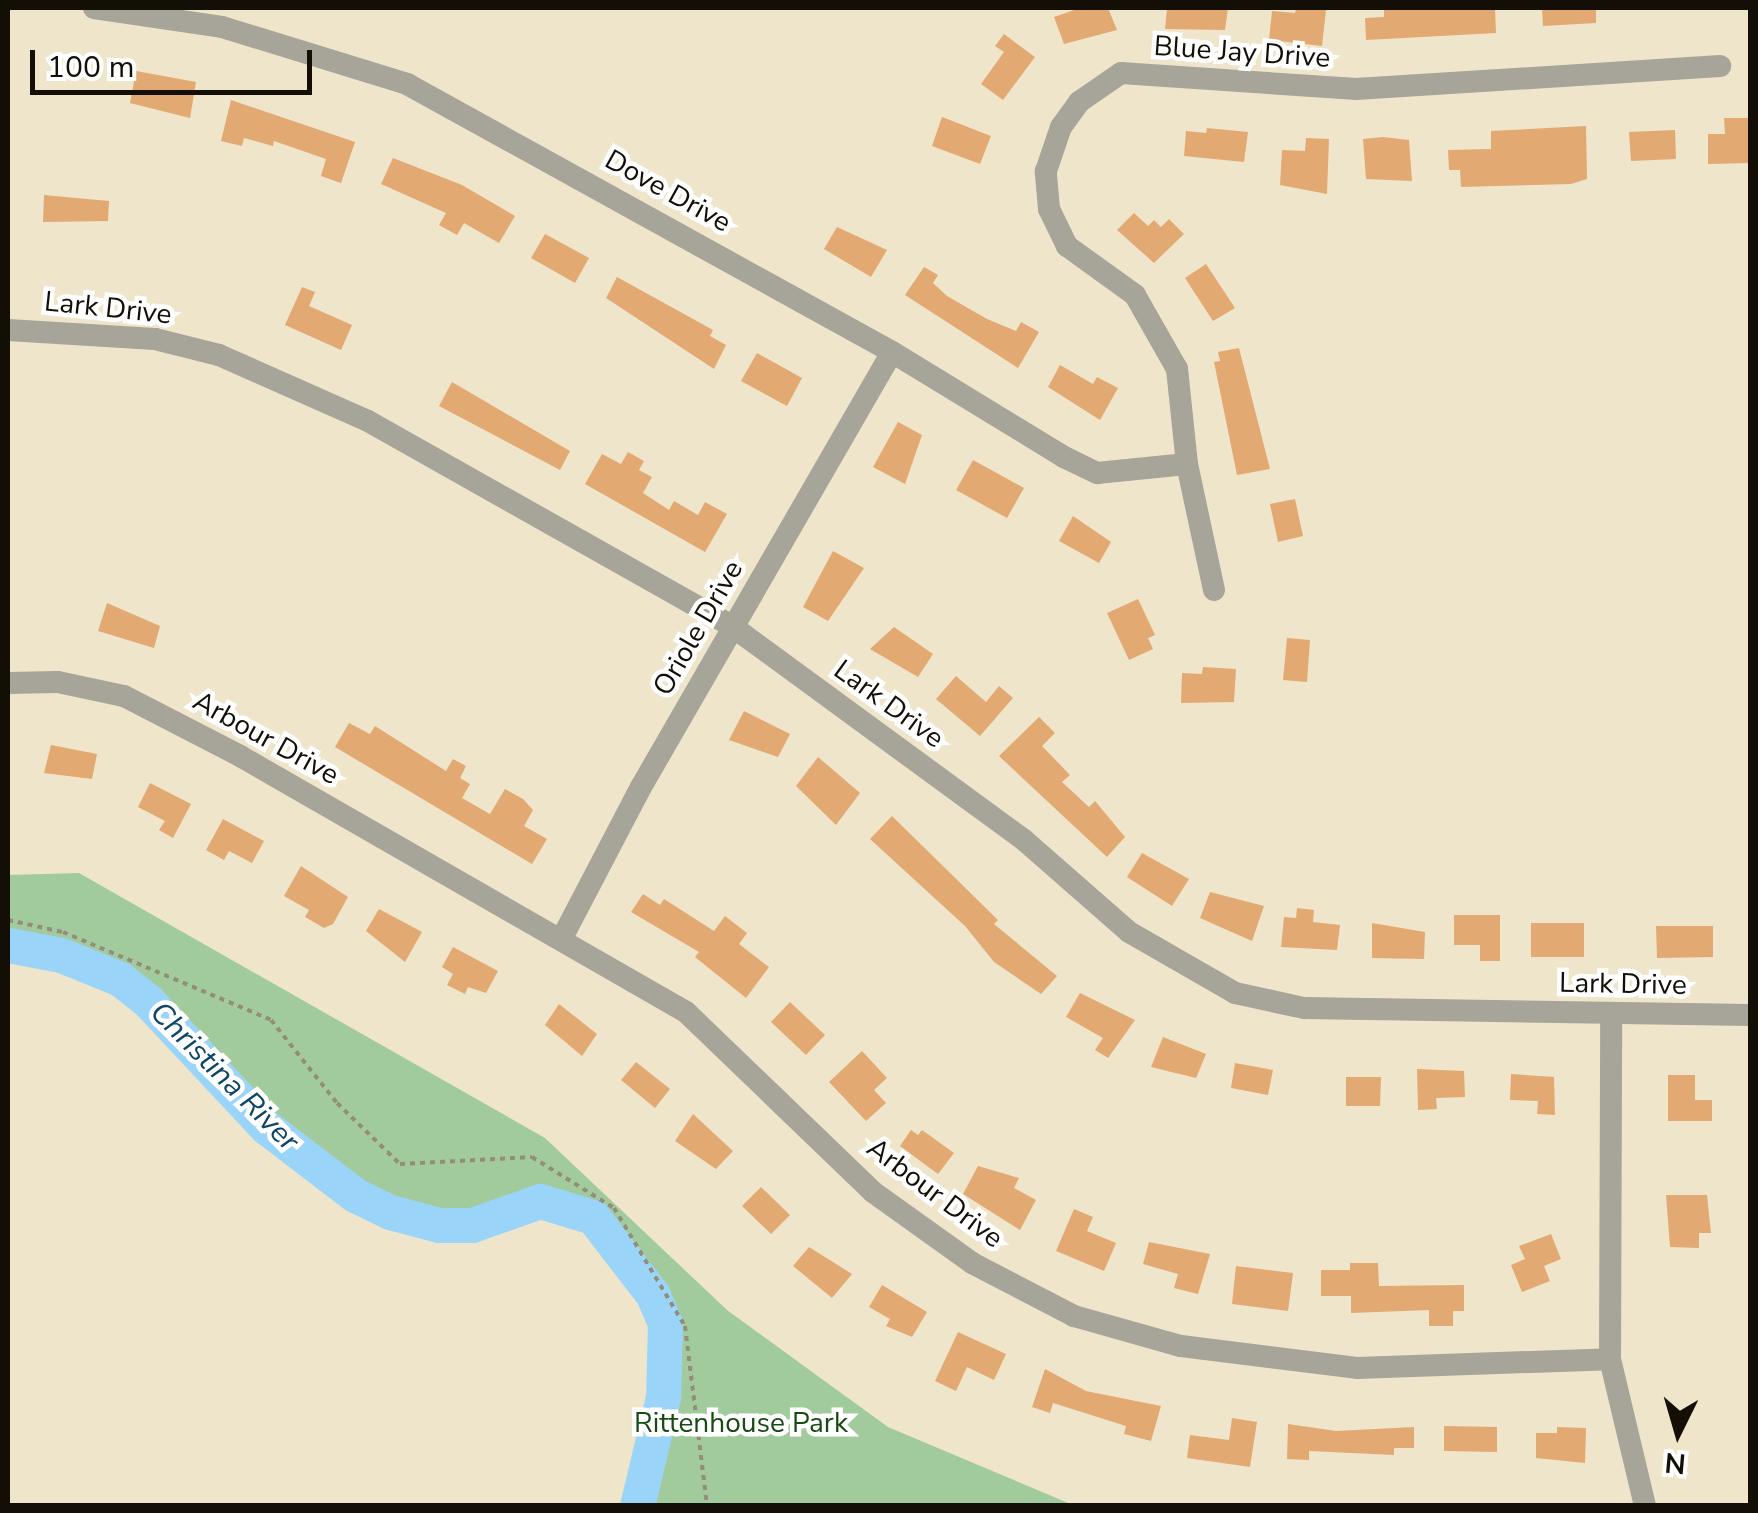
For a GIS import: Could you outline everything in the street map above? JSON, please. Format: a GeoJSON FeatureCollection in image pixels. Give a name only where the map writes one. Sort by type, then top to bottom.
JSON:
{"type":"FeatureCollection","features":[{"type":"Feature","properties":{"kind":"street","name":"Dove Drive"},"geometry":{"type":"LineString","coordinates":[[94,8],[222,28],[407,84],[892,352],[1097,473],[1187,464]]}},
{"type":"Feature","properties":{"kind":"street","name":"Blue Jay Drive"},"geometry":{"type":"LineString","coordinates":[[1214,590],[1187,464],[1177,368],[1135,295],[1066,246],[1049,209],[1046,171],[1061,127],[1079,102],[1121,73],[1356,89],[1720,66]]}},
{"type":"Feature","properties":{"kind":"street","name":"Lark Drive"},"geometry":{"type":"LineString","coordinates":[[8,330],[155,338],[296,386],[733,627],[1024,840],[1129,932],[1235,993],[1304,1008],[1750,1015]]}},
{"type":"Feature","properties":{"kind":"street","name":"Oriole Drive"},"geometry":{"type":"LineString","coordinates":[[562,938],[733,627],[892,352]]}},
{"type":"Feature","properties":{"kind":"street","name":"Arbour Drive"},"geometry":{"type":"LineString","coordinates":[[8,683],[58,682],[124,696],[562,938],[686,1012],[873,1192],[972,1262],[1074,1316],[1181,1346],[1357,1368],[1610,1359]]}},
{"type":"Feature","properties":{"kind":"street"},"geometry":{"type":"LineString","coordinates":[[1612,1014],[1610,1359],[1645,1506]]}},
{"type":"Feature","properties":{"kind":"path"},"geometry":{"type":"LineString","coordinates":[[8,920],[63,932],[271,1020],[337,1103],[400,1164],[532,1157],[614,1208],[685,1326],[707,1506]]}},
{"type":"Feature","properties":{"kind":"green space","name":"Rittenhouse Park"},"geometry":{"type":"Polygon","coordinates":[[[79,873],[545,1138],[727,1310],[888,1427],[1073,1505],[637,1505],[663,1397],[665,1323],[653,1295],[593,1217],[540,1201],[472,1225],[439,1225],[355,1195],[266,1127],[148,1001],[120,979],[61,955],[8,945],[8,875],[79,873]]]}},
{"type":"Feature","properties":{"kind":"building"},"geometry":{"type":"Polygon","coordinates":[[[1080,8],[1108,8],[1117,30],[1064,44],[1054,17],[1080,8]]]}},
{"type":"Feature","properties":{"kind":"building"},"geometry":{"type":"Polygon","coordinates":[[[1167,8],[1228,8],[1225,30],[1165,29],[1167,8]]]}},
{"type":"Feature","properties":{"kind":"building"},"geometry":{"type":"Polygon","coordinates":[[[1296,8],[1326,10],[1322,46],[1269,40],[1272,11],[1295,13],[1296,8]]]}},
{"type":"Feature","properties":{"kind":"building"},"geometry":{"type":"Polygon","coordinates":[[[1384,8],[1495,8],[1496,33],[1366,40],[1365,18],[1384,17],[1384,8]]]}},
{"type":"Feature","properties":{"kind":"building"},"geometry":{"type":"Polygon","coordinates":[[[1542,8],[1596,8],[1596,23],[1543,26],[1542,8]]]}},
{"type":"Feature","properties":{"kind":"building"},"geometry":{"type":"Polygon","coordinates":[[[1004,34],[1035,57],[1003,100],[981,84],[1004,52],[995,46],[1004,34]]]}},
{"type":"Feature","properties":{"kind":"building"},"geometry":{"type":"Polygon","coordinates":[[[136,71],[196,82],[190,118],[130,103],[136,71]]]}},
{"type":"Feature","properties":{"kind":"building"},"geometry":{"type":"Polygon","coordinates":[[[231,100],[355,142],[341,183],[321,176],[326,159],[274,141],[273,146],[244,138],[242,146],[221,141],[231,100]]]}},
{"type":"Feature","properties":{"kind":"building"},"geometry":{"type":"Polygon","coordinates":[[[942,117],[991,136],[980,164],[932,146],[942,117]]]}},
{"type":"Feature","properties":{"kind":"building"},"geometry":{"type":"Polygon","coordinates":[[[1724,118],[1750,118],[1750,163],[1708,164],[1708,134],[1725,134],[1724,118]]]}},
{"type":"Feature","properties":{"kind":"building"},"geometry":{"type":"Polygon","coordinates":[[[1586,126],[1587,179],[1571,184],[1461,187],[1460,170],[1449,170],[1448,150],[1491,149],[1491,131],[1586,126]]]}},
{"type":"Feature","properties":{"kind":"building"},"geometry":{"type":"Polygon","coordinates":[[[1207,128],[1248,132],[1244,162],[1184,156],[1186,131],[1206,133],[1207,128]]]}},
{"type":"Feature","properties":{"kind":"building"},"geometry":{"type":"Polygon","coordinates":[[[1675,130],[1676,159],[1631,161],[1629,132],[1675,130]]]}},
{"type":"Feature","properties":{"kind":"building"},"geometry":{"type":"Polygon","coordinates":[[[1306,138],[1329,139],[1327,194],[1280,185],[1282,150],[1305,151],[1306,138]]]}},
{"type":"Feature","properties":{"kind":"building"},"geometry":{"type":"Polygon","coordinates":[[[1363,139],[1409,140],[1412,181],[1366,179],[1363,139]]]}},
{"type":"Feature","properties":{"kind":"building"},"geometry":{"type":"Polygon","coordinates":[[[393,158],[462,185],[515,216],[499,243],[464,223],[457,235],[439,225],[446,213],[381,184],[393,158]]]}},
{"type":"Feature","properties":{"kind":"building"},"geometry":{"type":"Polygon","coordinates":[[[44,195],[109,201],[108,221],[43,222],[44,195]]]}},
{"type":"Feature","properties":{"kind":"building"},"geometry":{"type":"Polygon","coordinates":[[[1134,213],[1148,226],[1154,220],[1161,227],[1169,219],[1184,234],[1154,263],[1117,230],[1134,213]]]}},
{"type":"Feature","properties":{"kind":"building"},"geometry":{"type":"Polygon","coordinates":[[[837,227],[887,250],[871,277],[824,249],[837,227]]]}},
{"type":"Feature","properties":{"kind":"building"},"geometry":{"type":"Polygon","coordinates":[[[545,234],[589,258],[575,283],[531,258],[545,234]]]}},
{"type":"Feature","properties":{"kind":"building"},"geometry":{"type":"Polygon","coordinates":[[[1206,264],[1235,308],[1213,321],[1185,278],[1206,264]]]}},
{"type":"Feature","properties":{"kind":"building"},"geometry":{"type":"Polygon","coordinates":[[[924,267],[938,275],[933,283],[947,296],[987,319],[1016,331],[1021,322],[1039,332],[1018,368],[905,295],[924,267]]]}},
{"type":"Feature","properties":{"kind":"building"},"geometry":{"type":"Polygon","coordinates":[[[617,277],[713,330],[710,336],[726,345],[714,369],[606,298],[617,277]]]}},
{"type":"Feature","properties":{"kind":"building"},"geometry":{"type":"Polygon","coordinates":[[[302,287],[315,292],[309,306],[352,325],[341,350],[285,325],[302,287]]]}},
{"type":"Feature","properties":{"kind":"building"},"geometry":{"type":"Polygon","coordinates":[[[1239,348],[1270,469],[1237,475],[1214,362],[1220,361],[1218,352],[1239,348]]]}},
{"type":"Feature","properties":{"kind":"building"},"geometry":{"type":"Polygon","coordinates":[[[757,353],[802,378],[787,406],[741,381],[757,353]]]}},
{"type":"Feature","properties":{"kind":"building"},"geometry":{"type":"Polygon","coordinates":[[[1060,365],[1093,384],[1097,377],[1118,388],[1100,420],[1048,387],[1060,365]]]}},
{"type":"Feature","properties":{"kind":"building"},"geometry":{"type":"Polygon","coordinates":[[[452,382],[570,451],[560,470],[439,406],[452,382]]]}},
{"type":"Feature","properties":{"kind":"building"},"geometry":{"type":"Polygon","coordinates":[[[898,422],[922,435],[905,484],[873,467],[898,422]]]}},
{"type":"Feature","properties":{"kind":"building"},"geometry":{"type":"Polygon","coordinates":[[[628,452],[644,461],[639,470],[652,477],[643,493],[669,510],[674,501],[698,515],[705,502],[727,514],[705,552],[585,484],[602,454],[621,464],[628,452]]]}},
{"type":"Feature","properties":{"kind":"building"},"geometry":{"type":"Polygon","coordinates":[[[973,460],[1024,488],[1007,518],[956,490],[973,460]]]}},
{"type":"Feature","properties":{"kind":"building"},"geometry":{"type":"Polygon","coordinates":[[[1295,499],[1303,536],[1278,542],[1270,504],[1295,499]]]}},
{"type":"Feature","properties":{"kind":"building"},"geometry":{"type":"Polygon","coordinates":[[[1073,516],[1111,542],[1099,563],[1059,541],[1073,516]]]}},
{"type":"Feature","properties":{"kind":"building"},"geometry":{"type":"Polygon","coordinates":[[[833,551],[864,568],[828,621],[803,607],[833,551]]]}},
{"type":"Feature","properties":{"kind":"building"},"geometry":{"type":"Polygon","coordinates":[[[1138,599],[1155,635],[1148,638],[1153,649],[1129,660],[1107,613],[1138,599]]]}},
{"type":"Feature","properties":{"kind":"building"},"geometry":{"type":"Polygon","coordinates":[[[107,603],[160,626],[154,648],[98,631],[107,603]]]}},
{"type":"Feature","properties":{"kind":"building"},"geometry":{"type":"Polygon","coordinates":[[[894,627],[933,654],[918,677],[870,649],[894,627]]]}},
{"type":"Feature","properties":{"kind":"building"},"geometry":{"type":"Polygon","coordinates":[[[1287,638],[1310,640],[1307,682],[1283,680],[1287,638]]]}},
{"type":"Feature","properties":{"kind":"building"},"geometry":{"type":"Polygon","coordinates":[[[1203,667],[1236,669],[1234,702],[1181,703],[1182,673],[1202,674],[1203,667]]]}},
{"type":"Feature","properties":{"kind":"building"},"geometry":{"type":"Polygon","coordinates":[[[956,676],[986,702],[999,686],[1013,698],[980,736],[936,699],[956,676]]]}},
{"type":"Feature","properties":{"kind":"building"},"geometry":{"type":"Polygon","coordinates":[[[744,711],[790,734],[778,757],[729,740],[744,711]]]}},
{"type":"Feature","properties":{"kind":"building"},"geometry":{"type":"Polygon","coordinates":[[[1039,717],[1055,733],[1042,746],[1070,775],[1062,782],[1089,807],[1095,801],[1125,837],[1107,857],[999,756],[1039,717]]]}},
{"type":"Feature","properties":{"kind":"building"},"geometry":{"type":"Polygon","coordinates":[[[349,723],[370,734],[375,726],[446,771],[453,759],[466,766],[460,778],[470,784],[462,798],[490,814],[505,789],[523,799],[533,810],[524,826],[547,839],[532,864],[335,747],[349,723]]]}},
{"type":"Feature","properties":{"kind":"building"},"geometry":{"type":"Polygon","coordinates":[[[51,745],[97,754],[92,779],[44,773],[51,745]]]}},
{"type":"Feature","properties":{"kind":"building"},"geometry":{"type":"Polygon","coordinates":[[[818,757],[860,793],[836,825],[796,786],[818,757]]]}},
{"type":"Feature","properties":{"kind":"building"},"geometry":{"type":"Polygon","coordinates":[[[150,783],[191,804],[173,838],[159,830],[165,821],[138,807],[150,783]]]}},
{"type":"Feature","properties":{"kind":"building"},"geometry":{"type":"Polygon","coordinates":[[[892,816],[998,920],[994,924],[1057,976],[1041,994],[994,962],[965,926],[870,839],[892,816]]]}},
{"type":"Feature","properties":{"kind":"building"},"geometry":{"type":"Polygon","coordinates":[[[223,819],[264,841],[252,863],[229,851],[224,860],[206,850],[223,819]]]}},
{"type":"Feature","properties":{"kind":"building"},"geometry":{"type":"Polygon","coordinates":[[[1142,853],[1189,879],[1172,906],[1127,877],[1142,853]]]}},
{"type":"Feature","properties":{"kind":"building"},"geometry":{"type":"Polygon","coordinates":[[[301,866],[348,897],[333,924],[324,928],[305,917],[309,910],[284,896],[301,866]]]}},
{"type":"Feature","properties":{"kind":"building"},"geometry":{"type":"Polygon","coordinates":[[[1210,892],[1264,906],[1252,941],[1200,918],[1210,892]]]}},
{"type":"Feature","properties":{"kind":"building"},"geometry":{"type":"Polygon","coordinates":[[[643,894],[660,905],[664,899],[714,931],[725,916],[747,933],[739,944],[769,967],[746,998],[695,957],[699,952],[631,912],[643,894]]]}},
{"type":"Feature","properties":{"kind":"building"},"geometry":{"type":"Polygon","coordinates":[[[1297,908],[1314,910],[1313,922],[1340,925],[1337,950],[1281,947],[1284,917],[1296,918],[1297,908]]]}},
{"type":"Feature","properties":{"kind":"building"},"geometry":{"type":"Polygon","coordinates":[[[379,909],[422,932],[405,962],[366,931],[379,909]]]}},
{"type":"Feature","properties":{"kind":"building"},"geometry":{"type":"Polygon","coordinates":[[[1454,915],[1500,915],[1500,961],[1480,961],[1480,945],[1454,945],[1454,915]]]}},
{"type":"Feature","properties":{"kind":"building"},"geometry":{"type":"Polygon","coordinates":[[[1372,923],[1425,932],[1424,959],[1372,958],[1372,923]]]}},
{"type":"Feature","properties":{"kind":"building"},"geometry":{"type":"Polygon","coordinates":[[[1531,923],[1584,923],[1584,957],[1531,957],[1531,923]]]}},
{"type":"Feature","properties":{"kind":"building"},"geometry":{"type":"Polygon","coordinates":[[[1656,926],[1713,926],[1713,957],[1657,958],[1656,926]]]}},
{"type":"Feature","properties":{"kind":"building"},"geometry":{"type":"Polygon","coordinates":[[[453,947],[498,971],[486,993],[468,987],[465,994],[447,985],[453,974],[442,967],[453,947]]]}},
{"type":"Feature","properties":{"kind":"building"},"geometry":{"type":"Polygon","coordinates":[[[1080,993],[1135,1020],[1108,1058],[1095,1050],[1103,1038],[1066,1017],[1080,993]]]}},
{"type":"Feature","properties":{"kind":"building"},"geometry":{"type":"Polygon","coordinates":[[[790,1002],[825,1035],[806,1055],[771,1022],[790,1002]]]}},
{"type":"Feature","properties":{"kind":"building"},"geometry":{"type":"Polygon","coordinates":[[[559,1004],[597,1034],[582,1056],[545,1025],[559,1004]]]}},
{"type":"Feature","properties":{"kind":"building"},"geometry":{"type":"Polygon","coordinates":[[[1163,1037],[1206,1054],[1196,1078],[1151,1067],[1163,1037]]]}},
{"type":"Feature","properties":{"kind":"building"},"geometry":{"type":"Polygon","coordinates":[[[862,1051],[887,1078],[874,1090],[886,1103],[866,1121],[829,1082],[862,1051]]]}},
{"type":"Feature","properties":{"kind":"building"},"geometry":{"type":"Polygon","coordinates":[[[636,1062],[670,1089],[655,1108],[621,1080],[636,1062]]]}},
{"type":"Feature","properties":{"kind":"building"},"geometry":{"type":"Polygon","coordinates":[[[1235,1063],[1273,1070],[1268,1095],[1231,1088],[1235,1063]]]}},
{"type":"Feature","properties":{"kind":"building"},"geometry":{"type":"Polygon","coordinates":[[[1417,1069],[1464,1071],[1465,1097],[1436,1098],[1437,1109],[1418,1110],[1417,1069]]]}},
{"type":"Feature","properties":{"kind":"building"},"geometry":{"type":"Polygon","coordinates":[[[1511,1074],[1554,1077],[1555,1115],[1537,1114],[1538,1101],[1510,1100],[1511,1074]]]}},
{"type":"Feature","properties":{"kind":"building"},"geometry":{"type":"Polygon","coordinates":[[[1668,1075],[1695,1075],[1695,1100],[1712,1100],[1712,1121],[1668,1121],[1668,1075]]]}},
{"type":"Feature","properties":{"kind":"building"},"geometry":{"type":"Polygon","coordinates":[[[1346,1077],[1381,1077],[1380,1106],[1346,1106],[1346,1077]]]}},
{"type":"Feature","properties":{"kind":"building"},"geometry":{"type":"Polygon","coordinates":[[[693,1114],[733,1151],[716,1169],[675,1141],[693,1114]]]}},
{"type":"Feature","properties":{"kind":"building"},"geometry":{"type":"Polygon","coordinates":[[[911,1130],[918,1135],[922,1130],[954,1153],[938,1174],[900,1146],[911,1130]]]}},
{"type":"Feature","properties":{"kind":"building"},"geometry":{"type":"Polygon","coordinates":[[[978,1166],[1019,1178],[1014,1188],[1036,1200],[1020,1230],[963,1194],[978,1166]]]}},
{"type":"Feature","properties":{"kind":"building"},"geometry":{"type":"Polygon","coordinates":[[[761,1187],[790,1215],[771,1234],[742,1206],[761,1187]]]}},
{"type":"Feature","properties":{"kind":"building"},"geometry":{"type":"Polygon","coordinates":[[[1666,1195],[1707,1195],[1711,1233],[1699,1233],[1699,1248],[1670,1247],[1666,1195]]]}},
{"type":"Feature","properties":{"kind":"building"},"geometry":{"type":"Polygon","coordinates":[[[1074,1209],[1093,1217],[1087,1231],[1116,1243],[1104,1271],[1056,1251],[1074,1209]]]}},
{"type":"Feature","properties":{"kind":"building"},"geometry":{"type":"Polygon","coordinates":[[[1551,1234],[1561,1259],[1544,1266],[1550,1281],[1522,1292],[1511,1265],[1525,1259],[1519,1246],[1551,1234]]]}},
{"type":"Feature","properties":{"kind":"building"},"geometry":{"type":"Polygon","coordinates":[[[1149,1242],[1210,1254],[1198,1294],[1174,1288],[1178,1274],[1143,1264],[1149,1242]]]}},
{"type":"Feature","properties":{"kind":"building"},"geometry":{"type":"Polygon","coordinates":[[[809,1247],[852,1274],[832,1298],[793,1266],[809,1247]]]}},
{"type":"Feature","properties":{"kind":"building"},"geometry":{"type":"Polygon","coordinates":[[[1350,1263],[1378,1263],[1379,1286],[1464,1285],[1464,1311],[1453,1311],[1453,1326],[1429,1326],[1429,1310],[1351,1313],[1351,1296],[1321,1296],[1321,1270],[1350,1270],[1350,1263]]]}},
{"type":"Feature","properties":{"kind":"building"},"geometry":{"type":"Polygon","coordinates":[[[1236,1266],[1293,1273],[1288,1311],[1232,1304],[1236,1266]]]}},
{"type":"Feature","properties":{"kind":"building"},"geometry":{"type":"Polygon","coordinates":[[[882,1285],[927,1312],[912,1337],[886,1326],[890,1319],[869,1307],[882,1285]]]}},
{"type":"Feature","properties":{"kind":"building"},"geometry":{"type":"Polygon","coordinates":[[[958,1332],[1006,1354],[994,1380],[967,1367],[956,1391],[935,1381],[958,1332]]]}},
{"type":"Feature","properties":{"kind":"building"},"geometry":{"type":"Polygon","coordinates":[[[1045,1369],[1086,1391],[1161,1406],[1151,1441],[1124,1434],[1126,1426],[1053,1403],[1050,1413],[1032,1407],[1045,1369]]]}},
{"type":"Feature","properties":{"kind":"building"},"geometry":{"type":"Polygon","coordinates":[[[1232,1418],[1257,1422],[1250,1467],[1187,1458],[1190,1435],[1229,1440],[1232,1418]]]}},
{"type":"Feature","properties":{"kind":"building"},"geometry":{"type":"Polygon","coordinates":[[[1288,1424],[1336,1431],[1414,1427],[1414,1448],[1394,1448],[1394,1455],[1309,1451],[1309,1460],[1287,1459],[1288,1424]]]}},
{"type":"Feature","properties":{"kind":"building"},"geometry":{"type":"Polygon","coordinates":[[[1444,1426],[1497,1427],[1497,1452],[1444,1451],[1444,1426]]]}},
{"type":"Feature","properties":{"kind":"building"},"geometry":{"type":"Polygon","coordinates":[[[1557,1427],[1586,1428],[1585,1463],[1536,1458],[1536,1433],[1557,1433],[1557,1427]]]}},
{"type":"Feature","properties":{"kind":"waterway","name":"Christina River"},"geometry":{"type":"LineString","coordinates":[[8,945],[61,955],[120,979],[148,1001],[266,1127],[355,1195],[390,1212],[439,1225],[472,1225],[540,1201],[593,1217],[653,1295],[665,1323],[663,1397],[637,1506]]}}]}
